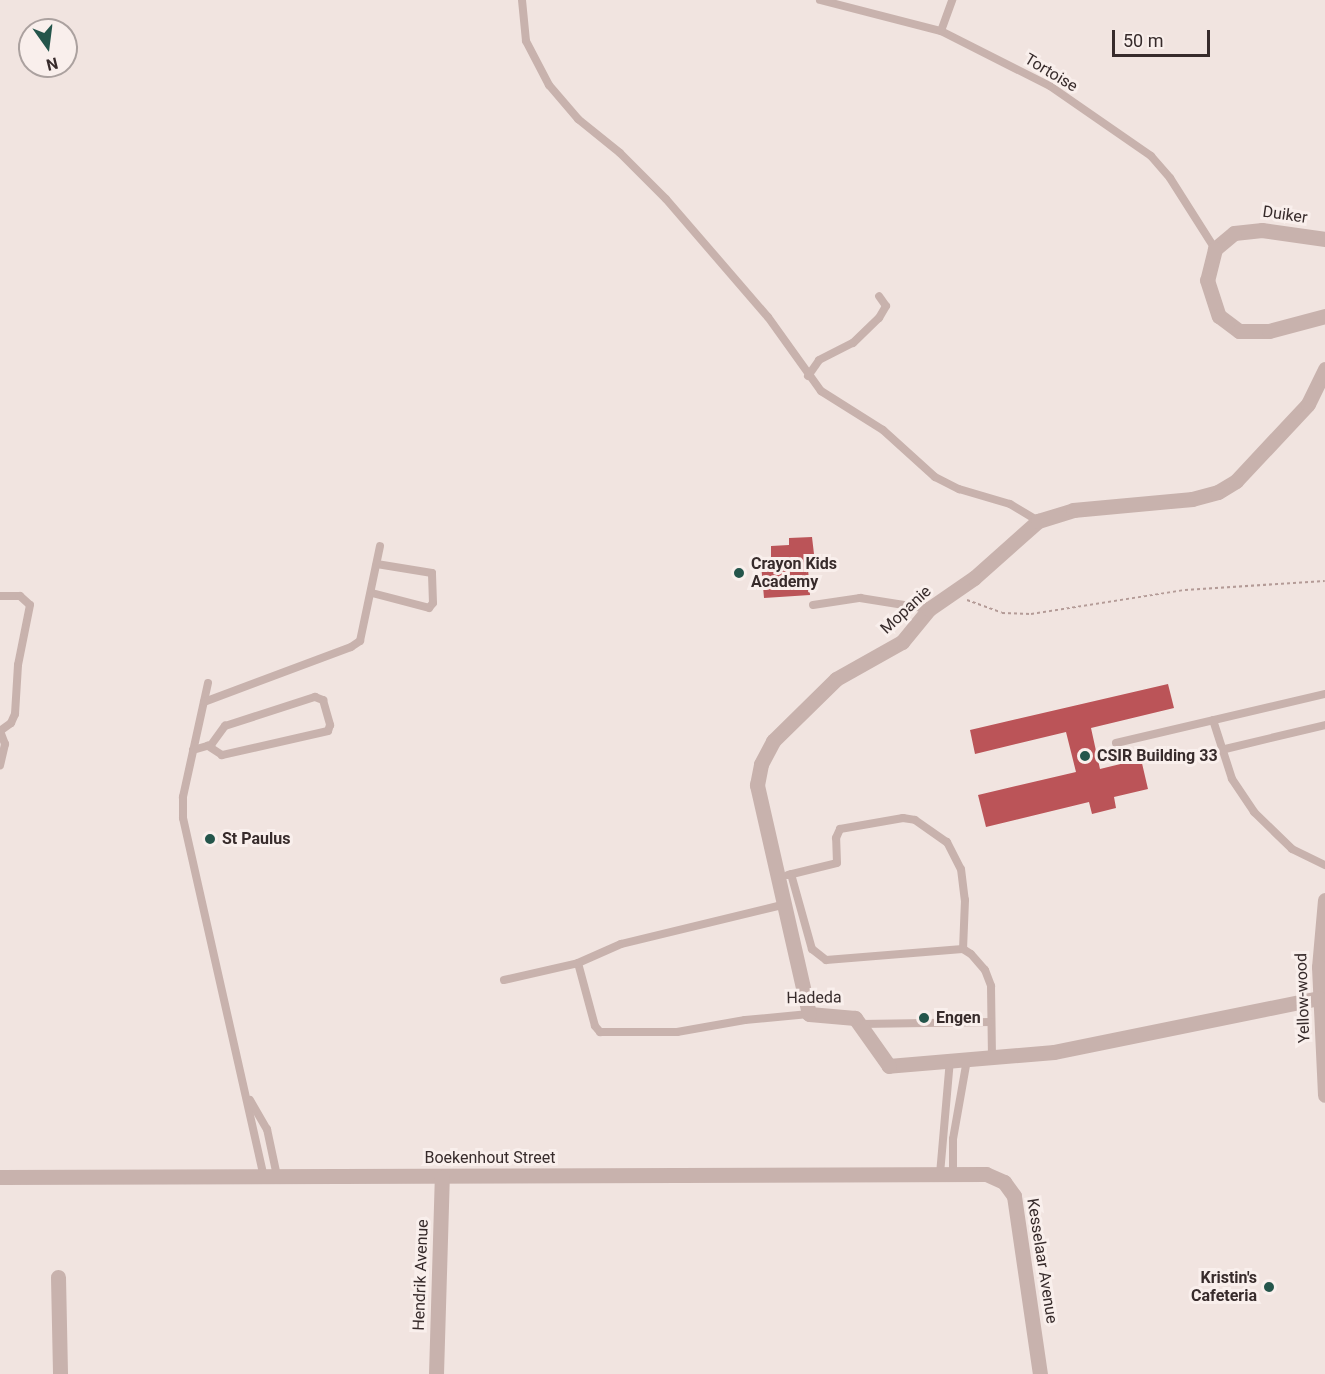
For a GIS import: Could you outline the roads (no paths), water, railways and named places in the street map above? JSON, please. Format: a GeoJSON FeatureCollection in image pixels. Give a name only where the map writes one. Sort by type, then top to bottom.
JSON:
{"type":"FeatureCollection","features":[{"type":"Feature","properties":{"kind":"street","name":"Duiker"},"geometry":{"type":"LineString","coordinates":[[1215,249],[1230,235],[1245,230],[1325,239]]}},
{"type":"Feature","properties":{"kind":"street"},"geometry":{"type":"LineString","coordinates":[[1215,249],[1208,272],[1209,290],[1219,316],[1232,328],[1258,333],[1325,317]]}},
{"type":"Feature","properties":{"kind":"street","name":"Mopanie"},"geometry":{"type":"LineString","coordinates":[[809,1014],[782,905],[784,876],[757,800],[758,777],[764,756],[778,735],[836,679],[902,642],[929,609],[974,578],[1038,521],[1073,510],[1192,499],[1218,492],[1243,474],[1308,404],[1325,369]]}},
{"type":"Feature","properties":{"kind":"street","name":"Yellow-wood"},"geometry":{"type":"LineString","coordinates":[[1325,900],[1319,998],[1325,1095]]}},
{"type":"Feature","properties":{"kind":"street"},"geometry":{"type":"LineString","coordinates":[[861,1024],[889,1066],[967,1058],[992,1058],[1093,1045],[1319,998]]}},
{"type":"Feature","properties":{"kind":"street","name":"Hadeda"},"geometry":{"type":"LineString","coordinates":[[809,1014],[848,1015],[861,1024]]}},
{"type":"Feature","properties":{"kind":"street","name":"Boekenhout Street"},"geometry":{"type":"LineString","coordinates":[[0,1177],[981,1174]]}},
{"type":"Feature","properties":{"kind":"street","name":"Kesselaar Avenue"},"geometry":{"type":"LineString","coordinates":[[981,1174],[1000,1179],[1014,1196],[1040,1374]]}},
{"type":"Feature","properties":{"kind":"street","name":"Hendrik Avenue"},"geometry":{"type":"LineString","coordinates":[[436,1374],[442,1177]]}},
{"type":"Feature","properties":{"kind":"street"},"geometry":{"type":"LineString","coordinates":[[58,1277],[60,1374]]}},
{"type":"Feature","properties":{"kind":"lane"},"geometry":{"type":"LineString","coordinates":[[522,0],[526,41],[549,85],[578,119],[621,153],[666,199],[763,310],[808,376],[827,396],[893,438],[935,477],[958,489],[1010,504],[1038,521]]}},
{"type":"Feature","properties":{"kind":"lane","name":"Tortoise"},"geometry":{"type":"LineString","coordinates":[[820,0],[941,31],[1040,80],[1143,148],[1170,177],[1215,249]]}},
{"type":"Feature","properties":{"kind":"lane"},"geometry":{"type":"LineString","coordinates":[[941,31],[952,0]]}},
{"type":"Feature","properties":{"kind":"lane"},"geometry":{"type":"LineString","coordinates":[[808,376],[819,360],[853,343],[879,318],[886,306],[879,296]]}},
{"type":"Feature","properties":{"kind":"lane"},"geometry":{"type":"LineString","coordinates":[[204,702],[351,647],[365,631],[380,546]]}},
{"type":"Feature","properties":{"kind":"lane"},"geometry":{"type":"LineString","coordinates":[[372,593],[429,608],[433,603],[432,573],[377,564]]}},
{"type":"Feature","properties":{"kind":"lane"},"geometry":{"type":"LineString","coordinates":[[0,596],[9,593],[24,597],[30,609],[18,665],[15,714],[9,725],[0,731],[5,744],[0,765]]}},
{"type":"Feature","properties":{"kind":"lane"},"geometry":{"type":"LineString","coordinates":[[813,605],[860,598],[929,609]]}},
{"type":"Feature","properties":{"kind":"lane"},"geometry":{"type":"LineString","coordinates":[[208,683],[193,750],[183,819],[249,1099],[271,1177]]}},
{"type":"Feature","properties":{"kind":"lane"},"geometry":{"type":"LineString","coordinates":[[1116,743],[1325,694]]}},
{"type":"Feature","properties":{"kind":"lane"},"geometry":{"type":"LineString","coordinates":[[193,750],[208,746],[225,726],[315,697],[323,700],[330,725],[327,731],[222,755],[208,746]]}},
{"type":"Feature","properties":{"kind":"lane"},"geometry":{"type":"LineString","coordinates":[[1213,720],[1232,779],[1269,830],[1292,849],[1325,865]]}},
{"type":"Feature","properties":{"kind":"lane"},"geometry":{"type":"LineString","coordinates":[[1221,750],[1325,725]]}},
{"type":"Feature","properties":{"kind":"lane"},"geometry":{"type":"LineString","coordinates":[[963,949],[826,960],[812,949],[784,876],[837,863],[836,838],[840,829],[903,818],[915,820],[947,842],[961,869],[965,900],[963,949],[988,975],[992,1058]]}},
{"type":"Feature","properties":{"kind":"lane"},"geometry":{"type":"LineString","coordinates":[[504,980],[578,963],[621,944],[782,905]]}},
{"type":"Feature","properties":{"kind":"lane","name":"Hadeda"},"geometry":{"type":"LineString","coordinates":[[578,963],[595,1026],[600,1032],[676,1032],[745,1020],[809,1014]]}},
{"type":"Feature","properties":{"kind":"lane"},"geometry":{"type":"LineString","coordinates":[[861,1024],[991,1022]]}},
{"type":"Feature","properties":{"kind":"lane"},"geometry":{"type":"LineString","coordinates":[[946,1174],[967,1058]]}},
{"type":"Feature","properties":{"kind":"lane"},"geometry":{"type":"LineString","coordinates":[[946,1174],[950,1060]]}},
{"type":"Feature","properties":{"kind":"lane"},"geometry":{"type":"LineString","coordinates":[[249,1099],[267,1129],[271,1177]]}},
{"type":"Feature","properties":{"kind":"place","name":"Crayon Kids Academy"},"geometry":{"type":"Point","coordinates":[739,573]}},
{"type":"Feature","properties":{"kind":"place","name":"CSIR Building 33"},"geometry":{"type":"Point","coordinates":[1085,756]}},
{"type":"Feature","properties":{"kind":"place","name":"St Paulus"},"geometry":{"type":"Point","coordinates":[210,839]}},
{"type":"Feature","properties":{"kind":"place","name":"Engen"},"geometry":{"type":"Point","coordinates":[924,1018]}},
{"type":"Feature","properties":{"kind":"place","name":"Kristin's Cafeteria"},"geometry":{"type":"Point","coordinates":[1269,1287]}}]}
